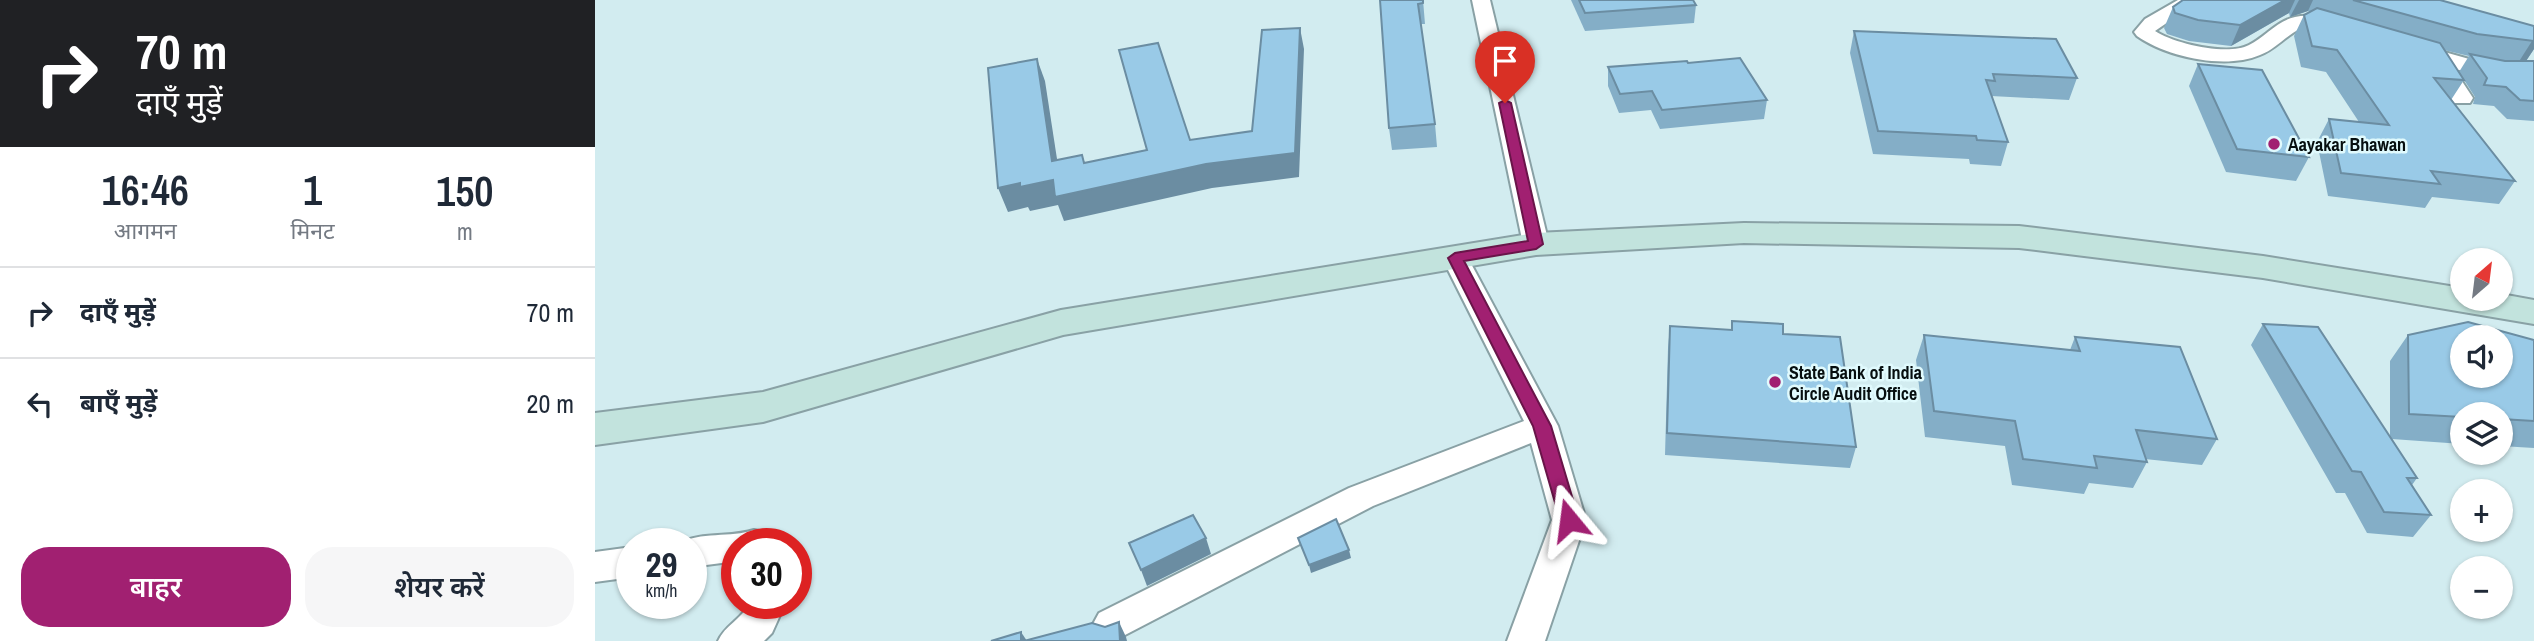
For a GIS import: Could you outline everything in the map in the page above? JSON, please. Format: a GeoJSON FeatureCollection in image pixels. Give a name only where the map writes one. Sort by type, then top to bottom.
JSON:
{"type":"FeatureCollection","features":[{"type":"Feature","properties":{"kind":"street"},"geometry":{"type":"LineString","coordinates":[[1481,0],[1536,244]]}},
{"type":"Feature","properties":{"kind":"street"},"geometry":{"type":"LineString","coordinates":[[2191,0],[2152,23],[2144,32],[2150,38],[2183,48],[2243,54],[2254,52],[2292,22],[2307,20],[2356,32]]}},
{"type":"Feature","properties":{"kind":"street"},"geometry":{"type":"LineString","coordinates":[[2396,44],[2479,70],[2515,74],[2534,68]]}},
{"type":"Feature","properties":{"kind":"street"},"geometry":{"type":"LineString","coordinates":[[2435,56],[2462,98]]}},
{"type":"Feature","properties":{"kind":"street"},"geometry":{"type":"LineString","coordinates":[[595,430],[763,407],[1061,323],[1536,244],[1744,233],[2019,237],[2263,267],[2534,312]]}},
{"type":"Feature","properties":{"kind":"street"},"geometry":{"type":"LineString","coordinates":[[1455,258],[1542,426],[1569,520],[1526,641]]}},
{"type":"Feature","properties":{"kind":"street"},"geometry":{"type":"LineString","coordinates":[[1112,624],[1361,496],[1542,426]]}},
{"type":"Feature","properties":{"kind":"street"},"geometry":{"type":"LineString","coordinates":[[595,567],[616,564]]}},
{"type":"Feature","properties":{"kind":"street"},"geometry":{"type":"LineString","coordinates":[[737,641],[760,619]]}},
{"type":"Feature","properties":{"kind":"building"},"geometry":{"type":"Polygon","coordinates":[[[1380,0],[1423,0],[1423,3],[1418,4],[1435,124],[1389,128],[1380,0]]]}},
{"type":"Feature","properties":{"kind":"building"},"geometry":{"type":"Polygon","coordinates":[[[1579,0],[1693,0],[1696,5],[1585,13],[1579,0]]]}},
{"type":"Feature","properties":{"kind":"building"},"geometry":{"type":"Polygon","coordinates":[[[2183,0],[2285,0],[2240,25],[2198,20],[2175,13],[2173,7],[2183,0]]]}},
{"type":"Feature","properties":{"kind":"building"},"geometry":{"type":"Polygon","coordinates":[[[2353,0],[2440,0],[2534,26],[2534,41],[2477,34],[2353,0]]]}},
{"type":"Feature","properties":{"kind":"building"},"geometry":{"type":"Polygon","coordinates":[[[2317,8],[2440,43],[2464,80],[2434,78],[2515,181],[2431,171],[2440,184],[2341,173],[2329,119],[2389,125],[2337,50],[2312,46],[2304,15],[2317,8]]]}},
{"type":"Feature","properties":{"kind":"building"},"geometry":{"type":"Polygon","coordinates":[[[1300,28],[1295,153],[1206,164],[1055,197],[1053,180],[1020,187],[1020,183],[998,188],[988,68],[1037,59],[1052,161],[1082,155],[1084,163],[1147,150],[1119,50],[1158,43],[1190,140],[1252,131],[1262,30],[1300,28]]]}},
{"type":"Feature","properties":{"kind":"building"},"geometry":{"type":"Polygon","coordinates":[[[1854,31],[2056,39],[2077,78],[1993,74],[1995,81],[1986,80],[2008,142],[1977,140],[1976,136],[1878,131],[1854,31]]]}},
{"type":"Feature","properties":{"kind":"building"},"geometry":{"type":"Polygon","coordinates":[[[2470,54],[2505,61],[2534,61],[2534,101],[2520,100],[2506,87],[2484,85],[2487,78],[2470,54]]]}},
{"type":"Feature","properties":{"kind":"building"},"geometry":{"type":"Polygon","coordinates":[[[1740,58],[1767,100],[1662,110],[1652,91],[1620,94],[1608,67],[1688,63],[1740,58]]]}},
{"type":"Feature","properties":{"kind":"building"},"geometry":{"type":"Polygon","coordinates":[[[2198,64],[2262,70],[2309,157],[2237,149],[2198,64]]]}},
{"type":"Feature","properties":{"kind":"building"},"geometry":{"type":"Polygon","coordinates":[[[1732,321],[1783,324],[1783,334],[1840,337],[1856,447],[1667,433],[1670,326],[1732,330],[1732,321]]]}},
{"type":"Feature","properties":{"kind":"building"},"geometry":{"type":"Polygon","coordinates":[[[2468,322],[2479,325],[2454,325],[2468,322]]]}},
{"type":"Feature","properties":{"kind":"building"},"geometry":{"type":"Polygon","coordinates":[[[2263,324],[2318,327],[2417,478],[2407,478],[2431,515],[2384,512],[2361,472],[2352,471],[2263,324]]]}},
{"type":"Feature","properties":{"kind":"building"},"geometry":{"type":"Polygon","coordinates":[[[2450,326],[2450,388],[2513,388],[2513,334],[2534,340],[2534,421],[2513,420],[2513,402],[2450,402],[2450,416],[2409,414],[2408,335],[2450,326]]]}},
{"type":"Feature","properties":{"kind":"building"},"geometry":{"type":"Polygon","coordinates":[[[1924,335],[2080,351],[2075,337],[2180,347],[2217,439],[2136,430],[2147,462],[2094,456],[2097,468],[2023,459],[2015,421],[1934,411],[1924,335]]]}},
{"type":"Feature","properties":{"kind":"building"},"geometry":{"type":"Polygon","coordinates":[[[1193,515],[1206,538],[1141,570],[1129,543],[1193,515]]]}},
{"type":"Feature","properties":{"kind":"building"},"geometry":{"type":"Polygon","coordinates":[[[1336,519],[1349,550],[1309,565],[1298,538],[1336,519]]]}},
{"type":"Feature","properties":{"kind":"building"},"geometry":{"type":"Polygon","coordinates":[[[1119,622],[1120,641],[1024,641],[1092,623],[1105,627],[1119,622]]]}},
{"type":"Feature","properties":{"kind":"building"},"geometry":{"type":"Polygon","coordinates":[[[1021,632],[1021,641],[991,641],[1021,632]]]}},
{"type":"Feature","properties":{"kind":"place","name":"Aayakar Bhawan"},"geometry":{"type":"Point","coordinates":[2274,144]}},
{"type":"Feature","properties":{"kind":"place","name":"State Bank of India Circle Audit Office"},"geometry":{"type":"Point","coordinates":[1775,382]}},
{"type":"Feature","properties":{"kind":"route"},"geometry":{"type":"LineString","coordinates":[[1505,103],[1536,244],[1455,258],[1542,426],[1569,520]]}}]}
